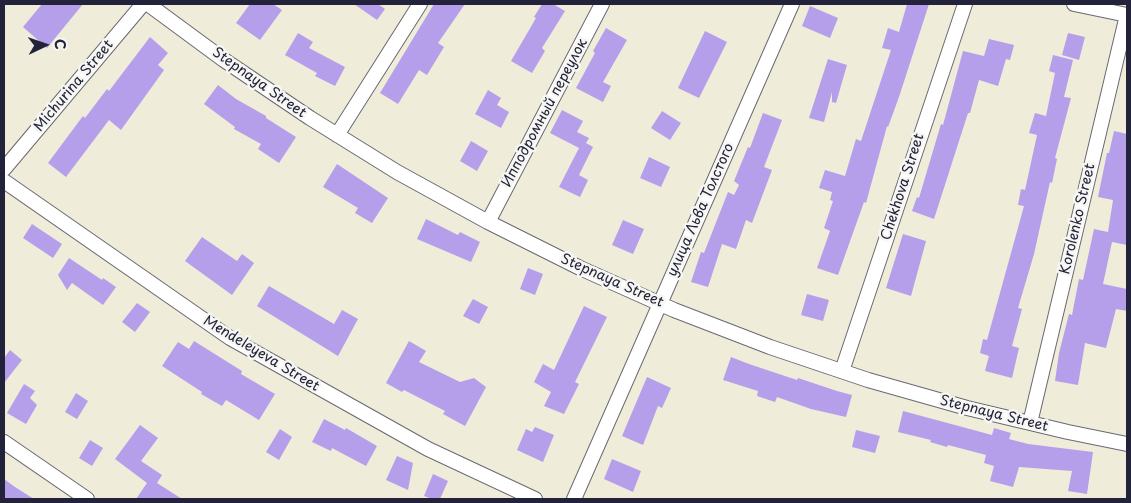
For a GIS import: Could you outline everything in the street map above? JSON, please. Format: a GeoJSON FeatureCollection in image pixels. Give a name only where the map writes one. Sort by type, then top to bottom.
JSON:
{"type":"FeatureCollection","features":[{"type":"Feature","properties":{"kind":"street","name":"Michurina Street"},"geometry":{"type":"LineString","coordinates":[[4,169],[143,4]]}},
{"type":"Feature","properties":{"kind":"street","name":"Stepnaya Street"},"geometry":{"type":"LineString","coordinates":[[148,4],[224,60],[337,135],[397,172],[488,222],[580,268],[660,303],[770,347],[842,371],[958,406],[1127,444]]}},
{"type":"Feature","properties":{"kind":"street"},"geometry":{"type":"LineString","coordinates":[[337,135],[420,4]]}},
{"type":"Feature","properties":{"kind":"street","name":"Ипподромный переулок"},"geometry":{"type":"LineString","coordinates":[[488,222],[602,4]]}},
{"type":"Feature","properties":{"kind":"street","name":"улица Льва Толстого"},"geometry":{"type":"LineString","coordinates":[[574,499],[792,4]]}},
{"type":"Feature","properties":{"kind":"street","name":"Chekhova Street"},"geometry":{"type":"LineString","coordinates":[[842,371],[965,4]]}},
{"type":"Feature","properties":{"kind":"street"},"geometry":{"type":"LineString","coordinates":[[1074,4],[1127,15]]}},
{"type":"Feature","properties":{"kind":"street","name":"Korolenko Street"},"geometry":{"type":"LineString","coordinates":[[1030,423],[1127,15]]}},
{"type":"Feature","properties":{"kind":"street","name":"Mendeleyeva Street"},"geometry":{"type":"LineString","coordinates":[[4,181],[230,338],[428,450],[535,499]]}},
{"type":"Feature","properties":{"kind":"street"},"geometry":{"type":"LineString","coordinates":[[4,442],[87,499]]}},
{"type":"Feature","properties":{"kind":"building"},"geometry":{"type":"Polygon","coordinates":[[[42,4],[83,4],[47,48],[23,27],[42,4]]]}},
{"type":"Feature","properties":{"kind":"building"},"geometry":{"type":"Polygon","coordinates":[[[250,4],[273,4],[282,10],[260,40],[236,23],[250,4]]]}},
{"type":"Feature","properties":{"kind":"building"},"geometry":{"type":"Polygon","coordinates":[[[354,4],[378,4],[385,9],[377,20],[354,4]]]}},
{"type":"Feature","properties":{"kind":"building"},"geometry":{"type":"Polygon","coordinates":[[[434,4],[465,4],[438,43],[444,47],[427,75],[419,70],[398,104],[380,93],[434,4]]]}},
{"type":"Feature","properties":{"kind":"building"},"geometry":{"type":"Polygon","coordinates":[[[542,4],[553,4],[565,11],[542,48],[545,51],[532,73],[511,61],[542,4]]]}},
{"type":"Feature","properties":{"kind":"building"},"geometry":{"type":"Polygon","coordinates":[[[907,4],[929,4],[899,97],[887,126],[866,203],[864,202],[838,275],[817,268],[830,231],[824,228],[833,201],[830,200],[832,192],[819,188],[825,170],[845,176],[856,139],[861,141],[891,50],[882,48],[888,28],[899,32],[907,4]]]}},
{"type":"Feature","properties":{"kind":"building"},"geometry":{"type":"Polygon","coordinates":[[[810,6],[838,18],[830,38],[802,26],[810,6]]]}},
{"type":"Feature","properties":{"kind":"building"},"geometry":{"type":"Polygon","coordinates":[[[606,28],[627,40],[603,82],[611,86],[603,102],[576,88],[606,28]]]}},
{"type":"Feature","properties":{"kind":"building"},"geometry":{"type":"Polygon","coordinates":[[[705,31],[727,42],[699,98],[678,88],[705,31]]]}},
{"type":"Feature","properties":{"kind":"building"},"geometry":{"type":"Polygon","coordinates":[[[298,33],[313,42],[309,48],[345,67],[335,86],[315,76],[317,73],[285,55],[298,33]]]}},
{"type":"Feature","properties":{"kind":"building"},"geometry":{"type":"Polygon","coordinates":[[[1068,33],[1085,37],[1079,60],[1062,55],[1068,33]]]}},
{"type":"Feature","properties":{"kind":"building"},"geometry":{"type":"Polygon","coordinates":[[[150,37],[168,53],[158,65],[164,70],[121,130],[109,120],[66,177],[48,163],[83,116],[85,118],[107,89],[109,91],[150,37]]]}},
{"type":"Feature","properties":{"kind":"building"},"geometry":{"type":"Polygon","coordinates":[[[989,39],[1014,45],[1010,60],[1006,59],[998,86],[979,80],[970,113],[968,113],[934,219],[912,211],[917,197],[919,198],[941,124],[943,125],[963,51],[984,56],[989,39]]]}},
{"type":"Feature","properties":{"kind":"building"},"geometry":{"type":"Polygon","coordinates":[[[1053,55],[1073,60],[1064,97],[1071,98],[1055,158],[1057,159],[1052,183],[1050,182],[1034,254],[1018,308],[1022,309],[1012,346],[1019,348],[1012,378],[985,371],[989,356],[980,353],[983,339],[987,340],[1024,206],[1018,205],[1021,189],[1025,190],[1037,135],[1029,133],[1035,113],[1046,116],[1055,73],[1049,71],[1053,55]]]}},
{"type":"Feature","properties":{"kind":"building"},"geometry":{"type":"Polygon","coordinates":[[[828,59],[847,65],[836,103],[832,102],[832,92],[824,122],[809,118],[828,59]]]}},
{"type":"Feature","properties":{"kind":"building"},"geometry":{"type":"Polygon","coordinates":[[[218,85],[236,99],[266,116],[266,118],[296,137],[279,163],[258,149],[261,144],[234,129],[235,127],[204,104],[218,85]]]}},
{"type":"Feature","properties":{"kind":"building"},"geometry":{"type":"Polygon","coordinates":[[[488,90],[501,98],[497,105],[509,112],[501,128],[475,114],[488,90]]]}},
{"type":"Feature","properties":{"kind":"building"},"geometry":{"type":"Polygon","coordinates":[[[562,110],[583,121],[577,132],[589,138],[586,143],[593,147],[579,175],[588,180],[580,197],[559,187],[579,148],[550,133],[562,110]]]}},
{"type":"Feature","properties":{"kind":"building"},"geometry":{"type":"Polygon","coordinates":[[[662,111],[681,123],[670,140],[651,128],[662,111]]]}},
{"type":"Feature","properties":{"kind":"building"},"geometry":{"type":"Polygon","coordinates":[[[763,113],[782,120],[764,167],[772,170],[752,223],[746,220],[736,249],[722,244],[708,287],[691,282],[701,252],[704,253],[728,192],[734,195],[739,185],[734,181],[748,147],[750,148],[763,113]]]}},
{"type":"Feature","properties":{"kind":"building"},"geometry":{"type":"Polygon","coordinates":[[[1114,131],[1127,134],[1127,245],[1112,242],[1103,284],[1127,289],[1127,311],[1116,309],[1106,348],[1085,343],[1078,385],[1055,381],[1059,353],[1069,314],[1072,315],[1079,279],[1083,280],[1094,229],[1108,232],[1113,200],[1098,197],[1107,153],[1109,153],[1114,131]]]}},
{"type":"Feature","properties":{"kind":"building"},"geometry":{"type":"Polygon","coordinates":[[[471,141],[488,151],[477,171],[460,161],[471,141]]]}},
{"type":"Feature","properties":{"kind":"building"},"geometry":{"type":"Polygon","coordinates":[[[649,157],[670,167],[661,187],[640,178],[649,157]]]}},
{"type":"Feature","properties":{"kind":"building"},"geometry":{"type":"Polygon","coordinates":[[[337,164],[388,198],[372,223],[355,213],[358,208],[323,187],[337,164]]]}},
{"type":"Feature","properties":{"kind":"building"},"geometry":{"type":"Polygon","coordinates":[[[426,219],[458,235],[460,232],[480,242],[471,262],[417,239],[426,219]]]}},
{"type":"Feature","properties":{"kind":"building"},"geometry":{"type":"Polygon","coordinates":[[[623,220],[644,229],[633,254],[612,245],[623,220]]]}},
{"type":"Feature","properties":{"kind":"building"},"geometry":{"type":"Polygon","coordinates":[[[32,224],[62,244],[53,258],[23,238],[32,224]]]}},
{"type":"Feature","properties":{"kind":"building"},"geometry":{"type":"Polygon","coordinates":[[[903,234],[926,241],[911,296],[886,288],[903,234]]]}},
{"type":"Feature","properties":{"kind":"building"},"geometry":{"type":"Polygon","coordinates":[[[202,237],[237,261],[242,254],[254,263],[232,295],[185,261],[202,237]]]}},
{"type":"Feature","properties":{"kind":"building"},"geometry":{"type":"Polygon","coordinates":[[[69,258],[116,287],[103,305],[72,283],[67,290],[58,275],[69,258]]]}},
{"type":"Feature","properties":{"kind":"building"},"geometry":{"type":"Polygon","coordinates":[[[528,268],[543,274],[535,295],[520,289],[528,268]]]}},
{"type":"Feature","properties":{"kind":"building"},"geometry":{"type":"Polygon","coordinates":[[[269,286],[334,324],[342,310],[358,319],[338,356],[257,306],[269,286]]]}},
{"type":"Feature","properties":{"kind":"building"},"geometry":{"type":"Polygon","coordinates":[[[807,294],[829,300],[823,321],[801,315],[807,294]]]}},
{"type":"Feature","properties":{"kind":"building"},"geometry":{"type":"Polygon","coordinates":[[[473,299],[488,307],[479,324],[463,316],[473,299]]]}},
{"type":"Feature","properties":{"kind":"building"},"geometry":{"type":"Polygon","coordinates":[[[137,303],[150,312],[135,332],[122,322],[137,303]]]}},
{"type":"Feature","properties":{"kind":"building"},"geometry":{"type":"Polygon","coordinates":[[[584,306],[607,317],[575,382],[579,384],[564,414],[544,406],[551,392],[534,382],[543,364],[554,370],[584,306]]]}},
{"type":"Feature","properties":{"kind":"building"},"geometry":{"type":"Polygon","coordinates":[[[194,341],[242,371],[241,374],[275,394],[259,420],[226,400],[222,406],[201,394],[202,392],[162,366],[178,342],[189,349],[194,341]]]}},
{"type":"Feature","properties":{"kind":"building"},"geometry":{"type":"Polygon","coordinates":[[[409,341],[426,351],[419,362],[460,382],[474,378],[486,387],[465,426],[443,414],[445,411],[386,383],[409,341]]]}},
{"type":"Feature","properties":{"kind":"building"},"geometry":{"type":"Polygon","coordinates":[[[10,350],[22,360],[4,383],[4,358],[10,350]]]}},
{"type":"Feature","properties":{"kind":"building"},"geometry":{"type":"Polygon","coordinates":[[[731,357],[797,380],[798,378],[852,395],[846,417],[811,409],[777,397],[775,402],[757,396],[758,391],[723,380],[731,357]]]}},
{"type":"Feature","properties":{"kind":"building"},"geometry":{"type":"Polygon","coordinates":[[[647,377],[671,388],[662,408],[658,406],[643,445],[622,436],[647,377]]]}},
{"type":"Feature","properties":{"kind":"building"},"geometry":{"type":"Polygon","coordinates":[[[24,384],[35,391],[30,398],[37,405],[26,424],[7,413],[24,384]]]}},
{"type":"Feature","properties":{"kind":"building"},"geometry":{"type":"Polygon","coordinates":[[[76,393],[88,401],[77,419],[65,412],[76,393]]]}},
{"type":"Feature","properties":{"kind":"building"},"geometry":{"type":"Polygon","coordinates":[[[903,411],[992,435],[994,428],[1011,433],[1009,439],[1028,444],[1093,452],[1087,494],[1068,491],[1072,471],[1019,467],[1013,487],[990,481],[994,466],[984,463],[986,455],[948,445],[947,447],[930,442],[931,440],[898,432],[903,411]]]}},
{"type":"Feature","properties":{"kind":"building"},"geometry":{"type":"Polygon","coordinates":[[[324,419],[345,430],[346,428],[377,446],[366,466],[332,448],[331,451],[312,442],[324,419]]]}},
{"type":"Feature","properties":{"kind":"building"},"geometry":{"type":"Polygon","coordinates":[[[140,425],[158,438],[141,461],[162,475],[157,483],[182,499],[136,499],[147,483],[115,459],[140,425]]]}},
{"type":"Feature","properties":{"kind":"building"},"geometry":{"type":"Polygon","coordinates":[[[535,427],[554,435],[543,462],[517,450],[526,429],[532,432],[535,427]]]}},
{"type":"Feature","properties":{"kind":"building"},"geometry":{"type":"Polygon","coordinates":[[[280,429],[292,437],[279,460],[266,452],[280,429]]]}},
{"type":"Feature","properties":{"kind":"building"},"geometry":{"type":"Polygon","coordinates":[[[856,430],[880,436],[875,453],[852,447],[856,430]]]}},
{"type":"Feature","properties":{"kind":"building"},"geometry":{"type":"Polygon","coordinates":[[[90,440],[103,448],[92,466],[79,458],[90,440]]]}},
{"type":"Feature","properties":{"kind":"building"},"geometry":{"type":"Polygon","coordinates":[[[397,456],[413,463],[408,490],[386,480],[397,456]]]}},
{"type":"Feature","properties":{"kind":"building"},"geometry":{"type":"Polygon","coordinates":[[[612,459],[641,471],[633,492],[604,479],[612,459]]]}},
{"type":"Feature","properties":{"kind":"building"},"geometry":{"type":"Polygon","coordinates":[[[433,474],[448,481],[440,499],[424,496],[433,474]]]}},
{"type":"Feature","properties":{"kind":"building"},"geometry":{"type":"Polygon","coordinates":[[[4,479],[15,487],[34,499],[4,499],[4,479]]]}}]}
